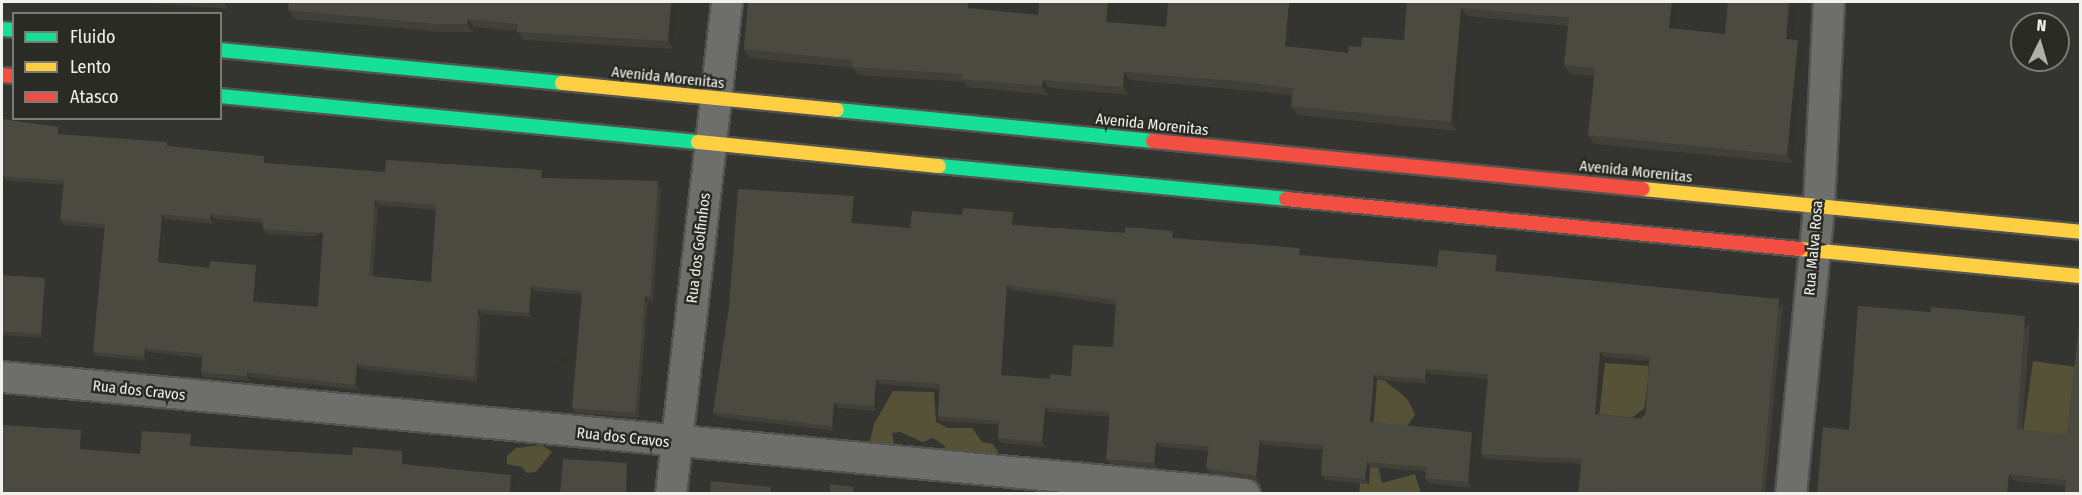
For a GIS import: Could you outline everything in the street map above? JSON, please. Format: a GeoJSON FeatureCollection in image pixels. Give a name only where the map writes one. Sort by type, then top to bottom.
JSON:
{"type":"FeatureCollection","features":[{"type":"Feature","properties":{"kind":"main road","name":"Avenida Morenitas"},"geometry":{"type":"LineString","coordinates":[[222,50],[2080,232]]}},
{"type":"Feature","properties":{"kind":"main road"},"geometry":{"type":"LineString","coordinates":[[222,96],[2080,276]]}},
{"type":"Feature","properties":{"kind":"street","name":"Rua dos Golfinhos"},"geometry":{"type":"LineString","coordinates":[[672,494],[675,443],[727,2]]}},
{"type":"Feature","properties":{"kind":"street","name":"Rua Malva Rosa"},"geometry":{"type":"LineString","coordinates":[[1791,494],[1819,206],[1829,2]]}},
{"type":"Feature","properties":{"kind":"street","name":"Rua dos Cravos"},"geometry":{"type":"LineString","coordinates":[[2,377],[675,443],[1245,494]]}},
{"type":"Feature","properties":{"kind":"shaded area"},"geometry":{"type":"Polygon","coordinates":[[[2033,361],[2077,367],[2066,440],[2023,434],[2033,361]]]}},
{"type":"Feature","properties":{"kind":"shaded area"},"geometry":{"type":"Polygon","coordinates":[[[1605,363],[1650,366],[1644,409],[1696,413],[1694,445],[1599,417],[1605,363]]]}},
{"type":"Feature","properties":{"kind":"shaded area"},"geometry":{"type":"Polygon","coordinates":[[[1372,378],[1383,380],[1398,391],[1408,400],[1415,415],[1378,466],[1382,483],[1415,474],[1421,494],[1359,493],[1372,378]]]}},
{"type":"Feature","properties":{"kind":"shaded area"},"geometry":{"type":"Polygon","coordinates":[[[893,391],[934,392],[936,422],[948,428],[972,428],[982,442],[993,444],[998,453],[987,462],[945,451],[945,446],[933,438],[923,442],[900,432],[892,433],[894,444],[889,451],[878,454],[870,441],[874,424],[893,391]]]}},
{"type":"Feature","properties":{"kind":"shaded area"},"geometry":{"type":"Polygon","coordinates":[[[542,445],[552,452],[536,472],[527,473],[522,467],[507,464],[507,456],[516,448],[542,445]]]}},
{"type":"Feature","properties":{"kind":"building"},"geometry":{"type":"Polygon","coordinates":[[[289,2],[671,2],[668,41],[517,32],[518,24],[468,19],[467,24],[436,24],[288,10],[289,2]]]}},
{"type":"Feature","properties":{"kind":"building"},"geometry":{"type":"Polygon","coordinates":[[[748,2],[968,2],[968,8],[1038,15],[1039,2],[1108,2],[1106,22],[1166,27],[1168,2],[1289,2],[1285,46],[1348,53],[1349,46],[1361,47],[1362,37],[1404,40],[1407,2],[1672,2],[1669,28],[1725,34],[1728,2],[1789,2],[1786,39],[1798,40],[1787,155],[1588,135],[1595,68],[1564,65],[1569,18],[1461,8],[1451,122],[1291,106],[1293,88],[1234,81],[1124,72],[1123,87],[1043,80],[1042,86],[961,79],[962,74],[852,67],[852,60],[744,49],[748,2]]]}},
{"type":"Feature","properties":{"kind":"building"},"geometry":{"type":"Polygon","coordinates":[[[2,119],[58,127],[58,134],[167,142],[167,146],[264,156],[264,163],[385,172],[386,160],[542,170],[541,178],[658,181],[650,296],[645,296],[635,413],[572,408],[582,291],[531,286],[529,313],[478,309],[474,377],[357,364],[355,385],[247,372],[247,376],[201,372],[203,354],[145,348],[144,357],[93,352],[105,224],[60,220],[64,181],[3,176],[2,195],[2,119]],[[375,200],[369,276],[431,282],[436,205],[375,200]],[[162,214],[158,262],[209,268],[210,261],[256,265],[253,302],[318,307],[323,233],[263,229],[263,219],[211,214],[210,219],[162,214]]]}},
{"type":"Feature","properties":{"kind":"building"},"geometry":{"type":"Polygon","coordinates":[[[738,189],[854,196],[851,223],[910,228],[912,211],[962,215],[963,208],[1013,212],[1012,225],[1125,233],[1125,227],[1173,231],[1172,238],[1300,248],[1299,255],[1437,267],[1439,250],[1497,255],[1495,271],[1779,299],[1761,494],[1643,494],[1609,491],[1609,494],[1578,494],[1582,459],[1481,454],[1488,374],[1426,369],[1425,379],[1374,375],[1370,422],[1472,432],[1468,482],[1425,478],[1427,467],[1367,462],[1365,479],[1321,475],[1323,445],[1260,440],[1256,476],[1206,468],[1209,446],[1156,442],[1154,463],[1106,459],[1110,412],[1045,407],[1042,442],[998,438],[999,421],[938,416],[940,384],[876,379],[874,406],[834,403],[832,426],[713,412],[729,307],[738,189]],[[1007,285],[1001,375],[1050,379],[1050,374],[1071,376],[1073,345],[1113,347],[1116,300],[1007,285]],[[1600,352],[1595,414],[1645,419],[1650,356],[1600,352]]]}},
{"type":"Feature","properties":{"kind":"building"},"geometry":{"type":"Polygon","coordinates":[[[2,275],[45,278],[41,334],[2,331],[2,275]]]}},
{"type":"Feature","properties":{"kind":"building"},"geometry":{"type":"Polygon","coordinates":[[[1858,306],[1931,312],[1931,307],[2025,316],[2017,429],[2067,435],[2080,327],[2080,494],[2065,494],[2066,480],[2009,474],[2007,494],[1817,494],[1823,427],[1849,430],[1858,306]]]}},
{"type":"Feature","properties":{"kind":"building"},"geometry":{"type":"Polygon","coordinates":[[[2,425],[81,430],[80,449],[140,454],[142,431],[191,434],[190,446],[352,455],[353,447],[402,451],[402,464],[511,475],[510,494],[2,494],[2,425]]]}},
{"type":"Feature","properties":{"kind":"building"},"geometry":{"type":"Polygon","coordinates":[[[563,459],[627,463],[626,494],[560,494],[563,459]]]}},
{"type":"Feature","properties":{"kind":"building"},"geometry":{"type":"Polygon","coordinates":[[[711,481],[771,487],[770,494],[710,494],[711,481]]]}},
{"type":"Feature","properties":{"kind":"building"},"geometry":{"type":"Polygon","coordinates":[[[830,484],[854,487],[853,494],[830,494],[830,484]]]}},
{"type":"Feature","properties":{"kind":"traffic: fast"},"geometry":{"type":"LineString","coordinates":[[2,29],[12,30]]}},
{"type":"Feature","properties":{"kind":"traffic: fast"},"geometry":{"type":"LineString","coordinates":[[222,50],[562,83]]}},
{"type":"Feature","properties":{"kind":"traffic: fast"},"geometry":{"type":"LineString","coordinates":[[222,96],[698,142]]}},
{"type":"Feature","properties":{"kind":"traffic: fast"},"geometry":{"type":"LineString","coordinates":[[837,110],[1153,141]]}},
{"type":"Feature","properties":{"kind":"traffic: fast"},"geometry":{"type":"LineString","coordinates":[[939,166],[1286,199]]}},
{"type":"Feature","properties":{"kind":"traffic: slow"},"geometry":{"type":"LineString","coordinates":[[562,83],[837,110]]}},
{"type":"Feature","properties":{"kind":"traffic: slow"},"geometry":{"type":"LineString","coordinates":[[698,142],[939,166]]}},
{"type":"Feature","properties":{"kind":"traffic: slow"},"geometry":{"type":"LineString","coordinates":[[1643,189],[2080,232]]}},
{"type":"Feature","properties":{"kind":"traffic: slow"},"geometry":{"type":"LineString","coordinates":[[1800,249],[2080,276]]}},
{"type":"Feature","properties":{"kind":"traffic: jam"},"geometry":{"type":"LineString","coordinates":[[2,75],[12,76]]}},
{"type":"Feature","properties":{"kind":"traffic: jam"},"geometry":{"type":"LineString","coordinates":[[1153,141],[1643,189]]}},
{"type":"Feature","properties":{"kind":"traffic: jam"},"geometry":{"type":"LineString","coordinates":[[1286,199],[1800,249]]}}]}
